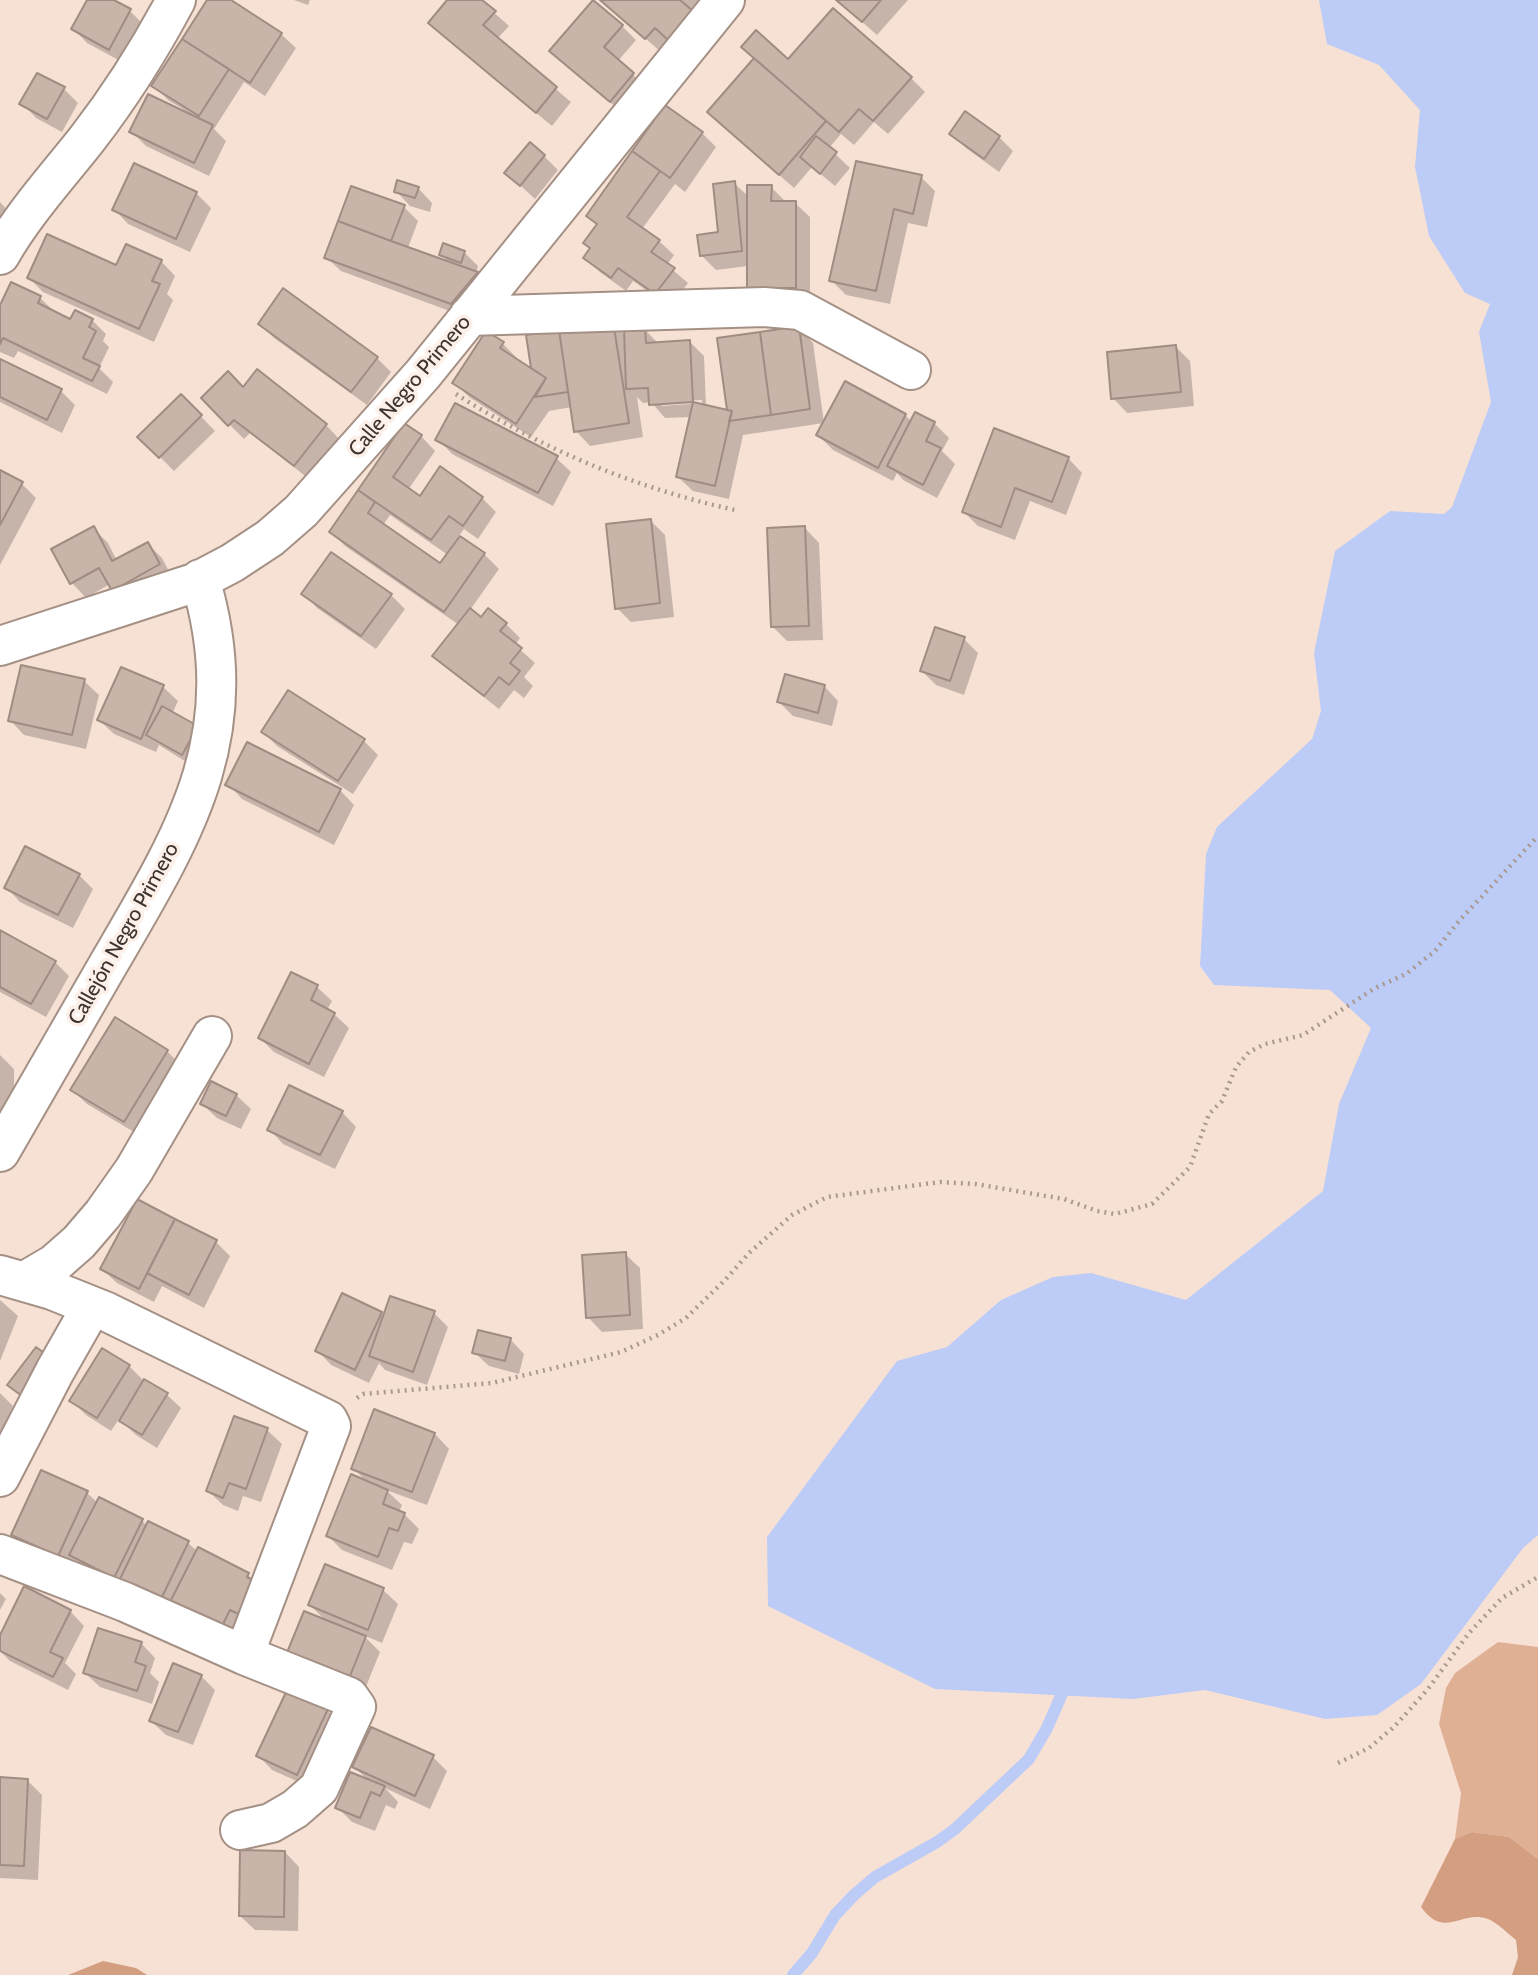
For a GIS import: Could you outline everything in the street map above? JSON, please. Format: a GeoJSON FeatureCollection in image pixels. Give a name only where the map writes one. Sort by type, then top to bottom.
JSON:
{"type":"FeatureCollection","features":[{"type":"Feature","properties":{"kind":"street"},"geometry":{"type":"LineString","coordinates":[[0,255],[126,86],[157,38],[176,0]]}},
{"type":"Feature","properties":{"kind":"street","name":"Calle Negro Primero"},"geometry":{"type":"LineString","coordinates":[[0,646],[200,579],[232,564],[270,538],[301,511],[423,374],[725,0]]}},
{"type":"Feature","properties":{"kind":"street"},"geometry":{"type":"LineString","coordinates":[[469,316],[764,307],[800,310],[911,370]]}},
{"type":"Feature","properties":{"kind":"street","name":"Callejón Negro Primero"},"geometry":{"type":"LineString","coordinates":[[0,1152],[169,861],[197,794],[209,758],[216,717],[216,653],[209,607],[200,579]]}},
{"type":"Feature","properties":{"kind":"street"},"geometry":{"type":"LineString","coordinates":[[13,1278],[54,1264],[79,1242],[103,1214],[134,1170],[212,1036]]}},
{"type":"Feature","properties":{"kind":"street"},"geometry":{"type":"LineString","coordinates":[[13,1278],[92,1306],[328,1420],[331,1426],[244,1655]]}},
{"type":"Feature","properties":{"kind":"street"},"geometry":{"type":"LineString","coordinates":[[0,1477],[92,1306]]}},
{"type":"Feature","properties":{"kind":"street"},"geometry":{"type":"LineString","coordinates":[[0,1554],[125,1602],[244,1655],[349,1697],[356,1707],[319,1788],[295,1809],[271,1823],[240,1830]]}},
{"type":"Feature","properties":{"kind":"path"},"geometry":{"type":"LineString","coordinates":[[423,374],[503,424],[592,467],[690,500],[735,510]]}},
{"type":"Feature","properties":{"kind":"path"},"geometry":{"type":"LineString","coordinates":[[328,1420],[363,1394],[492,1383],[621,1353],[686,1318],[748,1253],[792,1216],[827,1197],[940,1182],[975,1184],[1064,1199],[1097,1211],[1115,1214],[1152,1205],[1190,1167],[1209,1114],[1222,1101],[1237,1067],[1249,1052],[1265,1044],[1303,1035],[1375,988],[1406,974],[1435,950],[1538,836]]}},
{"type":"Feature","properties":{"kind":"path"},"geometry":{"type":"LineString","coordinates":[[1338,1763],[1369,1748],[1394,1727],[1429,1689],[1469,1633],[1502,1598],[1538,1577]]}},
{"type":"Feature","properties":{"kind":"shaded area"},"geometry":{"type":"Polygon","coordinates":[[[1498,1642],[1538,1647],[1538,1859],[1509,1837],[1472,1832],[1455,1839],[1461,1793],[1439,1724],[1446,1688],[1455,1673],[1498,1642]]]}},
{"type":"Feature","properties":{"kind":"shaded area"},"geometry":{"type":"Polygon","coordinates":[[[1472,1832],[1509,1837],[1538,1859],[1538,1975],[1512,1975],[1518,1957],[1516,1940],[1492,1921],[1478,1917],[1446,1923],[1430,1917],[1421,1907],[1455,1839],[1472,1832]]]}},
{"type":"Feature","properties":{"kind":"shaded area"},"geometry":{"type":"Polygon","coordinates":[[[103,1961],[136,1968],[147,1975],[68,1975],[103,1961]]]}},
{"type":"Feature","properties":{"kind":"water"},"geometry":{"type":"Polygon","coordinates":[[[1319,0],[1538,0],[1538,1535],[1523,1548],[1421,1684],[1377,1715],[1325,1719],[1205,1690],[1133,1699],[935,1689],[768,1606],[767,1537],[897,1361],[947,1347],[1001,1300],[1053,1277],[1091,1273],[1186,1300],[1323,1191],[1339,1104],[1371,1028],[1330,990],[1214,985],[1200,966],[1206,854],[1217,827],[1312,739],[1321,711],[1314,653],[1335,551],[1390,511],[1444,514],[1452,507],[1491,402],[1479,332],[1490,304],[1465,293],[1429,236],[1415,167],[1420,110],[1379,65],[1327,44],[1319,0]]]}},
{"type":"Feature","properties":{"kind":"building"},"geometry":{"type":"Polygon","coordinates":[[[87,0],[114,0],[131,9],[109,50],[71,29],[87,0]]]}},
{"type":"Feature","properties":{"kind":"building"},"geometry":{"type":"Polygon","coordinates":[[[207,0],[231,0],[282,33],[250,83],[182,39],[207,0]]]}},
{"type":"Feature","properties":{"kind":"building"},"geometry":{"type":"Polygon","coordinates":[[[447,0],[482,0],[496,11],[483,25],[557,87],[536,113],[428,23],[447,0]]]}},
{"type":"Feature","properties":{"kind":"building"},"geometry":{"type":"Polygon","coordinates":[[[593,0],[623,25],[604,47],[634,73],[610,102],[549,51],[593,0]]]}},
{"type":"Feature","properties":{"kind":"building"},"geometry":{"type":"Polygon","coordinates":[[[600,0],[680,0],[693,11],[668,40],[655,28],[645,39],[600,0]]]}},
{"type":"Feature","properties":{"kind":"building"},"geometry":{"type":"Polygon","coordinates":[[[836,0],[881,0],[862,22],[836,0]]]}},
{"type":"Feature","properties":{"kind":"building"},"geometry":{"type":"Polygon","coordinates":[[[833,8],[912,77],[873,121],[859,109],[839,132],[741,47],[756,30],[788,59],[833,8]]]}},
{"type":"Feature","properties":{"kind":"building"},"geometry":{"type":"Polygon","coordinates":[[[182,39],[229,69],[199,116],[151,86],[182,39]]]}},
{"type":"Feature","properties":{"kind":"building"},"geometry":{"type":"Polygon","coordinates":[[[754,58],[826,121],[779,175],[707,112],[754,58]]]}},
{"type":"Feature","properties":{"kind":"building"},"geometry":{"type":"Polygon","coordinates":[[[37,73],[65,87],[47,119],[19,104],[37,73]]]}},
{"type":"Feature","properties":{"kind":"building"},"geometry":{"type":"Polygon","coordinates":[[[148,94],[213,125],[194,163],[129,132],[148,94]]]}},
{"type":"Feature","properties":{"kind":"building"},"geometry":{"type":"Polygon","coordinates":[[[665,105],[703,132],[670,178],[632,151],[665,105]]]}},
{"type":"Feature","properties":{"kind":"building"},"geometry":{"type":"Polygon","coordinates":[[[965,111],[1000,136],[984,159],[949,134],[965,111]]]}},
{"type":"Feature","properties":{"kind":"building"},"geometry":{"type":"Polygon","coordinates":[[[816,136],[837,152],[820,174],[800,157],[816,136]]]}},
{"type":"Feature","properties":{"kind":"building"},"geometry":{"type":"Polygon","coordinates":[[[530,142],[545,155],[520,186],[504,173],[530,142]]]}},
{"type":"Feature","properties":{"kind":"building"},"geometry":{"type":"Polygon","coordinates":[[[632,151],[660,171],[627,217],[660,240],[651,252],[675,268],[655,294],[618,268],[611,278],[583,258],[590,248],[583,243],[597,224],[586,216],[632,151]]]}},
{"type":"Feature","properties":{"kind":"building"},"geometry":{"type":"Polygon","coordinates":[[[856,161],[922,175],[913,214],[894,209],[876,291],[829,281],[856,161]]]}},
{"type":"Feature","properties":{"kind":"building"},"geometry":{"type":"Polygon","coordinates":[[[134,163],[197,192],[176,239],[112,210],[134,163]]]}},
{"type":"Feature","properties":{"kind":"building"},"geometry":{"type":"Polygon","coordinates":[[[397,180],[419,187],[415,198],[394,192],[397,180]]]}},
{"type":"Feature","properties":{"kind":"building"},"geometry":{"type":"Polygon","coordinates":[[[735,181],[742,251],[700,256],[697,235],[718,232],[713,184],[735,181]]]}},
{"type":"Feature","properties":{"kind":"building"},"geometry":{"type":"Polygon","coordinates":[[[747,185],[772,185],[771,201],[796,201],[796,288],[747,288],[747,185]]]}},
{"type":"Feature","properties":{"kind":"building"},"geometry":{"type":"Polygon","coordinates":[[[351,186],[405,205],[391,241],[338,221],[351,186]]]}},
{"type":"Feature","properties":{"kind":"building"},"geometry":{"type":"Polygon","coordinates":[[[338,221],[478,272],[451,304],[324,258],[338,221]]]}},
{"type":"Feature","properties":{"kind":"building"},"geometry":{"type":"Polygon","coordinates":[[[47,234],[116,265],[126,244],[162,260],[152,281],[160,284],[139,329],[27,278],[47,234]]]}},
{"type":"Feature","properties":{"kind":"building"},"geometry":{"type":"Polygon","coordinates":[[[443,243],[465,251],[461,263],[439,255],[443,243]]]}},
{"type":"Feature","properties":{"kind":"building"},"geometry":{"type":"Polygon","coordinates":[[[11,282],[41,296],[38,303],[70,319],[75,310],[93,319],[89,327],[96,331],[83,358],[100,366],[92,381],[3,338],[0,344],[0,305],[11,282]]]}},
{"type":"Feature","properties":{"kind":"building"},"geometry":{"type":"Polygon","coordinates":[[[283,288],[378,357],[351,392],[258,324],[283,288]]]}},
{"type":"Feature","properties":{"kind":"building"},"geometry":{"type":"Polygon","coordinates":[[[613,321],[629,423],[574,432],[559,330],[613,321]]]}},
{"type":"Feature","properties":{"kind":"building"},"geometry":{"type":"Polygon","coordinates":[[[799,326],[810,409],[771,415],[760,332],[799,326]]]}},
{"type":"Feature","properties":{"kind":"building"},"geometry":{"type":"Polygon","coordinates":[[[645,327],[646,343],[690,340],[693,402],[649,405],[648,388],[626,389],[624,329],[645,327]]]}},
{"type":"Feature","properties":{"kind":"building"},"geometry":{"type":"Polygon","coordinates":[[[559,330],[568,392],[535,397],[546,378],[531,368],[526,335],[559,330]]]}},
{"type":"Feature","properties":{"kind":"building"},"geometry":{"type":"Polygon","coordinates":[[[486,331],[504,342],[500,348],[546,378],[516,424],[452,383],[486,331]]]}},
{"type":"Feature","properties":{"kind":"building"},"geometry":{"type":"Polygon","coordinates":[[[760,332],[771,415],[729,421],[732,411],[727,410],[717,338],[760,332]]]}},
{"type":"Feature","properties":{"kind":"building"},"geometry":{"type":"Polygon","coordinates":[[[1176,345],[1181,392],[1111,399],[1107,352],[1176,345]]]}},
{"type":"Feature","properties":{"kind":"building"},"geometry":{"type":"Polygon","coordinates":[[[0,359],[62,389],[47,420],[0,397],[0,359]]]}},
{"type":"Feature","properties":{"kind":"building"},"geometry":{"type":"Polygon","coordinates":[[[257,369],[327,424],[294,466],[234,420],[228,426],[201,398],[228,371],[243,387],[257,369]]]}},
{"type":"Feature","properties":{"kind":"building"},"geometry":{"type":"Polygon","coordinates":[[[845,381],[906,414],[878,468],[816,435],[845,381]]]}},
{"type":"Feature","properties":{"kind":"building"},"geometry":{"type":"Polygon","coordinates":[[[181,394],[202,415],[159,458],[137,437],[181,394]]]}},
{"type":"Feature","properties":{"kind":"building"},"geometry":{"type":"Polygon","coordinates":[[[693,402],[732,411],[715,486],[676,477],[693,402]]]}},
{"type":"Feature","properties":{"kind":"building"},"geometry":{"type":"Polygon","coordinates":[[[455,403],[558,456],[538,493],[435,440],[455,403]]]}},
{"type":"Feature","properties":{"kind":"building"},"geometry":{"type":"Polygon","coordinates":[[[915,412],[935,422],[926,441],[941,448],[923,485],[887,466],[915,412]]]}},
{"type":"Feature","properties":{"kind":"building"},"geometry":{"type":"Polygon","coordinates":[[[404,423],[422,435],[393,477],[420,496],[440,466],[483,497],[463,526],[449,516],[431,540],[358,490],[404,423]]]}},
{"type":"Feature","properties":{"kind":"building"},"geometry":{"type":"Polygon","coordinates":[[[994,428],[1069,457],[1052,502],[1015,488],[1001,527],[962,512],[994,428]]]}},
{"type":"Feature","properties":{"kind":"building"},"geometry":{"type":"Polygon","coordinates":[[[0,470],[23,482],[0,525],[0,470]]]}},
{"type":"Feature","properties":{"kind":"building"},"geometry":{"type":"Polygon","coordinates":[[[358,490],[375,502],[368,513],[440,563],[460,536],[485,553],[444,612],[329,532],[358,490]]]}},
{"type":"Feature","properties":{"kind":"building"},"geometry":{"type":"Polygon","coordinates":[[[651,519],[660,603],[615,609],[606,524],[651,519]]]}},
{"type":"Feature","properties":{"kind":"building"},"geometry":{"type":"Polygon","coordinates":[[[94,526],[112,561],[148,542],[160,564],[112,591],[99,568],[70,584],[51,549],[94,526]]]}},
{"type":"Feature","properties":{"kind":"building"},"geometry":{"type":"Polygon","coordinates":[[[805,526],[809,626],[771,627],[767,528],[805,526]]]}},
{"type":"Feature","properties":{"kind":"building"},"geometry":{"type":"Polygon","coordinates":[[[331,552],[392,594],[361,636],[301,594],[331,552]]]}},
{"type":"Feature","properties":{"kind":"building"},"geometry":{"type":"Polygon","coordinates":[[[470,608],[481,617],[488,608],[507,623],[500,631],[522,648],[510,663],[520,671],[509,685],[499,677],[484,696],[432,656],[470,608]]]}},
{"type":"Feature","properties":{"kind":"building"},"geometry":{"type":"Polygon","coordinates":[[[935,627],[965,637],[950,681],[920,671],[935,627]]]}},
{"type":"Feature","properties":{"kind":"building"},"geometry":{"type":"Polygon","coordinates":[[[21,665],[85,679],[72,735],[8,721],[21,665]]]}},
{"type":"Feature","properties":{"kind":"building"},"geometry":{"type":"Polygon","coordinates":[[[121,667],[164,685],[141,739],[97,720],[121,667]]]}},
{"type":"Feature","properties":{"kind":"building"},"geometry":{"type":"Polygon","coordinates":[[[785,674],[825,685],[818,713],[777,702],[785,674]]]}},
{"type":"Feature","properties":{"kind":"building"},"geometry":{"type":"Polygon","coordinates":[[[288,690],[365,739],[338,781],[261,732],[288,690]]]}},
{"type":"Feature","properties":{"kind":"building"},"geometry":{"type":"Polygon","coordinates":[[[162,706],[198,726],[182,755],[146,735],[162,706]]]}},
{"type":"Feature","properties":{"kind":"building"},"geometry":{"type":"Polygon","coordinates":[[[247,742],[341,789],[319,832],[225,785],[247,742]]]}},
{"type":"Feature","properties":{"kind":"building"},"geometry":{"type":"Polygon","coordinates":[[[25,846],[80,874],[58,915],[4,888],[25,846]]]}},
{"type":"Feature","properties":{"kind":"building"},"geometry":{"type":"Polygon","coordinates":[[[0,930],[56,961],[31,1004],[0,987],[0,930]]]}},
{"type":"Feature","properties":{"kind":"building"},"geometry":{"type":"Polygon","coordinates":[[[291,972],[318,985],[311,1000],[335,1013],[309,1064],[258,1038],[291,972]]]}},
{"type":"Feature","properties":{"kind":"building"},"geometry":{"type":"Polygon","coordinates":[[[115,1017],[168,1050],[124,1122],[70,1090],[115,1017]]]}},
{"type":"Feature","properties":{"kind":"building"},"geometry":{"type":"Polygon","coordinates":[[[211,1081],[237,1094],[226,1116],[200,1104],[211,1081]]]}},
{"type":"Feature","properties":{"kind":"building"},"geometry":{"type":"Polygon","coordinates":[[[289,1085],[343,1111],[320,1155],[267,1130],[289,1085]]]}},
{"type":"Feature","properties":{"kind":"building"},"geometry":{"type":"Polygon","coordinates":[[[137,1199],[175,1219],[139,1289],[100,1269],[137,1199]]]}},
{"type":"Feature","properties":{"kind":"building"},"geometry":{"type":"Polygon","coordinates":[[[175,1219],[217,1240],[189,1295],[147,1273],[175,1219]]]}},
{"type":"Feature","properties":{"kind":"building"},"geometry":{"type":"Polygon","coordinates":[[[626,1252],[630,1315],[586,1318],[582,1255],[626,1252]]]}},
{"type":"Feature","properties":{"kind":"building"},"geometry":{"type":"Polygon","coordinates":[[[342,1293],[382,1312],[355,1370],[315,1351],[342,1293]]]}},
{"type":"Feature","properties":{"kind":"building"},"geometry":{"type":"Polygon","coordinates":[[[390,1296],[435,1311],[413,1372],[369,1356],[390,1296]]]}},
{"type":"Feature","properties":{"kind":"building"},"geometry":{"type":"Polygon","coordinates":[[[478,1330],[511,1338],[505,1361],[472,1353],[478,1330]]]}},
{"type":"Feature","properties":{"kind":"building"},"geometry":{"type":"Polygon","coordinates":[[[36,1347],[55,1361],[26,1399],[7,1385],[36,1347]]]}},
{"type":"Feature","properties":{"kind":"building"},"geometry":{"type":"Polygon","coordinates":[[[102,1348],[130,1365],[97,1418],[69,1401],[102,1348]]]}},
{"type":"Feature","properties":{"kind":"building"},"geometry":{"type":"Polygon","coordinates":[[[144,1379],[168,1393],[142,1435],[119,1421],[144,1379]]]}},
{"type":"Feature","properties":{"kind":"building"},"geometry":{"type":"Polygon","coordinates":[[[374,1409],[435,1433],[412,1492],[351,1469],[374,1409]]]}},
{"type":"Feature","properties":{"kind":"building"},"geometry":{"type":"Polygon","coordinates":[[[234,1416],[268,1428],[246,1489],[229,1483],[223,1498],[206,1491],[234,1416]]]}},
{"type":"Feature","properties":{"kind":"building"},"geometry":{"type":"Polygon","coordinates":[[[41,1470],[88,1491],[58,1556],[11,1535],[41,1470]]]}},
{"type":"Feature","properties":{"kind":"building"},"geometry":{"type":"Polygon","coordinates":[[[351,1474],[388,1490],[383,1504],[405,1513],[398,1531],[389,1528],[378,1557],[326,1536],[351,1474]]]}},
{"type":"Feature","properties":{"kind":"building"},"geometry":{"type":"Polygon","coordinates":[[[99,1497],[143,1519],[114,1578],[69,1555],[99,1497]]]}},
{"type":"Feature","properties":{"kind":"building"},"geometry":{"type":"Polygon","coordinates":[[[148,1521],[189,1541],[161,1599],[120,1579],[148,1521]]]}},
{"type":"Feature","properties":{"kind":"building"},"geometry":{"type":"Polygon","coordinates":[[[198,1547],[249,1573],[247,1577],[262,1585],[245,1617],[230,1610],[221,1628],[170,1602],[198,1547]]]}},
{"type":"Feature","properties":{"kind":"building"},"geometry":{"type":"Polygon","coordinates":[[[325,1564],[384,1588],[368,1630],[308,1605],[325,1564]]]}},
{"type":"Feature","properties":{"kind":"building"},"geometry":{"type":"Polygon","coordinates":[[[24,1586],[71,1610],[50,1652],[63,1658],[53,1677],[0,1651],[0,1635],[24,1586]]]}},
{"type":"Feature","properties":{"kind":"building"},"geometry":{"type":"Polygon","coordinates":[[[304,1611],[366,1636],[348,1681],[286,1655],[304,1611]]]}},
{"type":"Feature","properties":{"kind":"building"},"geometry":{"type":"Polygon","coordinates":[[[98,1628],[142,1642],[135,1662],[146,1666],[137,1691],[83,1673],[98,1628]]]}},
{"type":"Feature","properties":{"kind":"building"},"geometry":{"type":"Polygon","coordinates":[[[173,1663],[202,1675],[178,1732],[149,1721],[173,1663]]]}},
{"type":"Feature","properties":{"kind":"building"},"geometry":{"type":"Polygon","coordinates":[[[287,1690],[328,1709],[297,1775],[256,1756],[287,1690]]]}},
{"type":"Feature","properties":{"kind":"building"},"geometry":{"type":"Polygon","coordinates":[[[371,1727],[434,1755],[415,1796],[352,1767],[371,1727]]]}},
{"type":"Feature","properties":{"kind":"building"},"geometry":{"type":"Polygon","coordinates":[[[350,1772],[385,1786],[380,1796],[371,1792],[360,1818],[335,1808],[350,1772]]]}},
{"type":"Feature","properties":{"kind":"building"},"geometry":{"type":"Polygon","coordinates":[[[0,1777],[28,1779],[24,1866],[0,1865],[0,1777]]]}},
{"type":"Feature","properties":{"kind":"building"},"geometry":{"type":"Polygon","coordinates":[[[240,1850],[285,1851],[284,1917],[239,1916],[240,1850]]]}},
{"type":"Feature","properties":{"kind":"waterway"},"geometry":{"type":"LineString","coordinates":[[793,1975],[812,1953],[835,1915],[854,1895],[875,1877],[955,1829],[1029,1759],[1047,1728],[1068,1680]]}}]}
